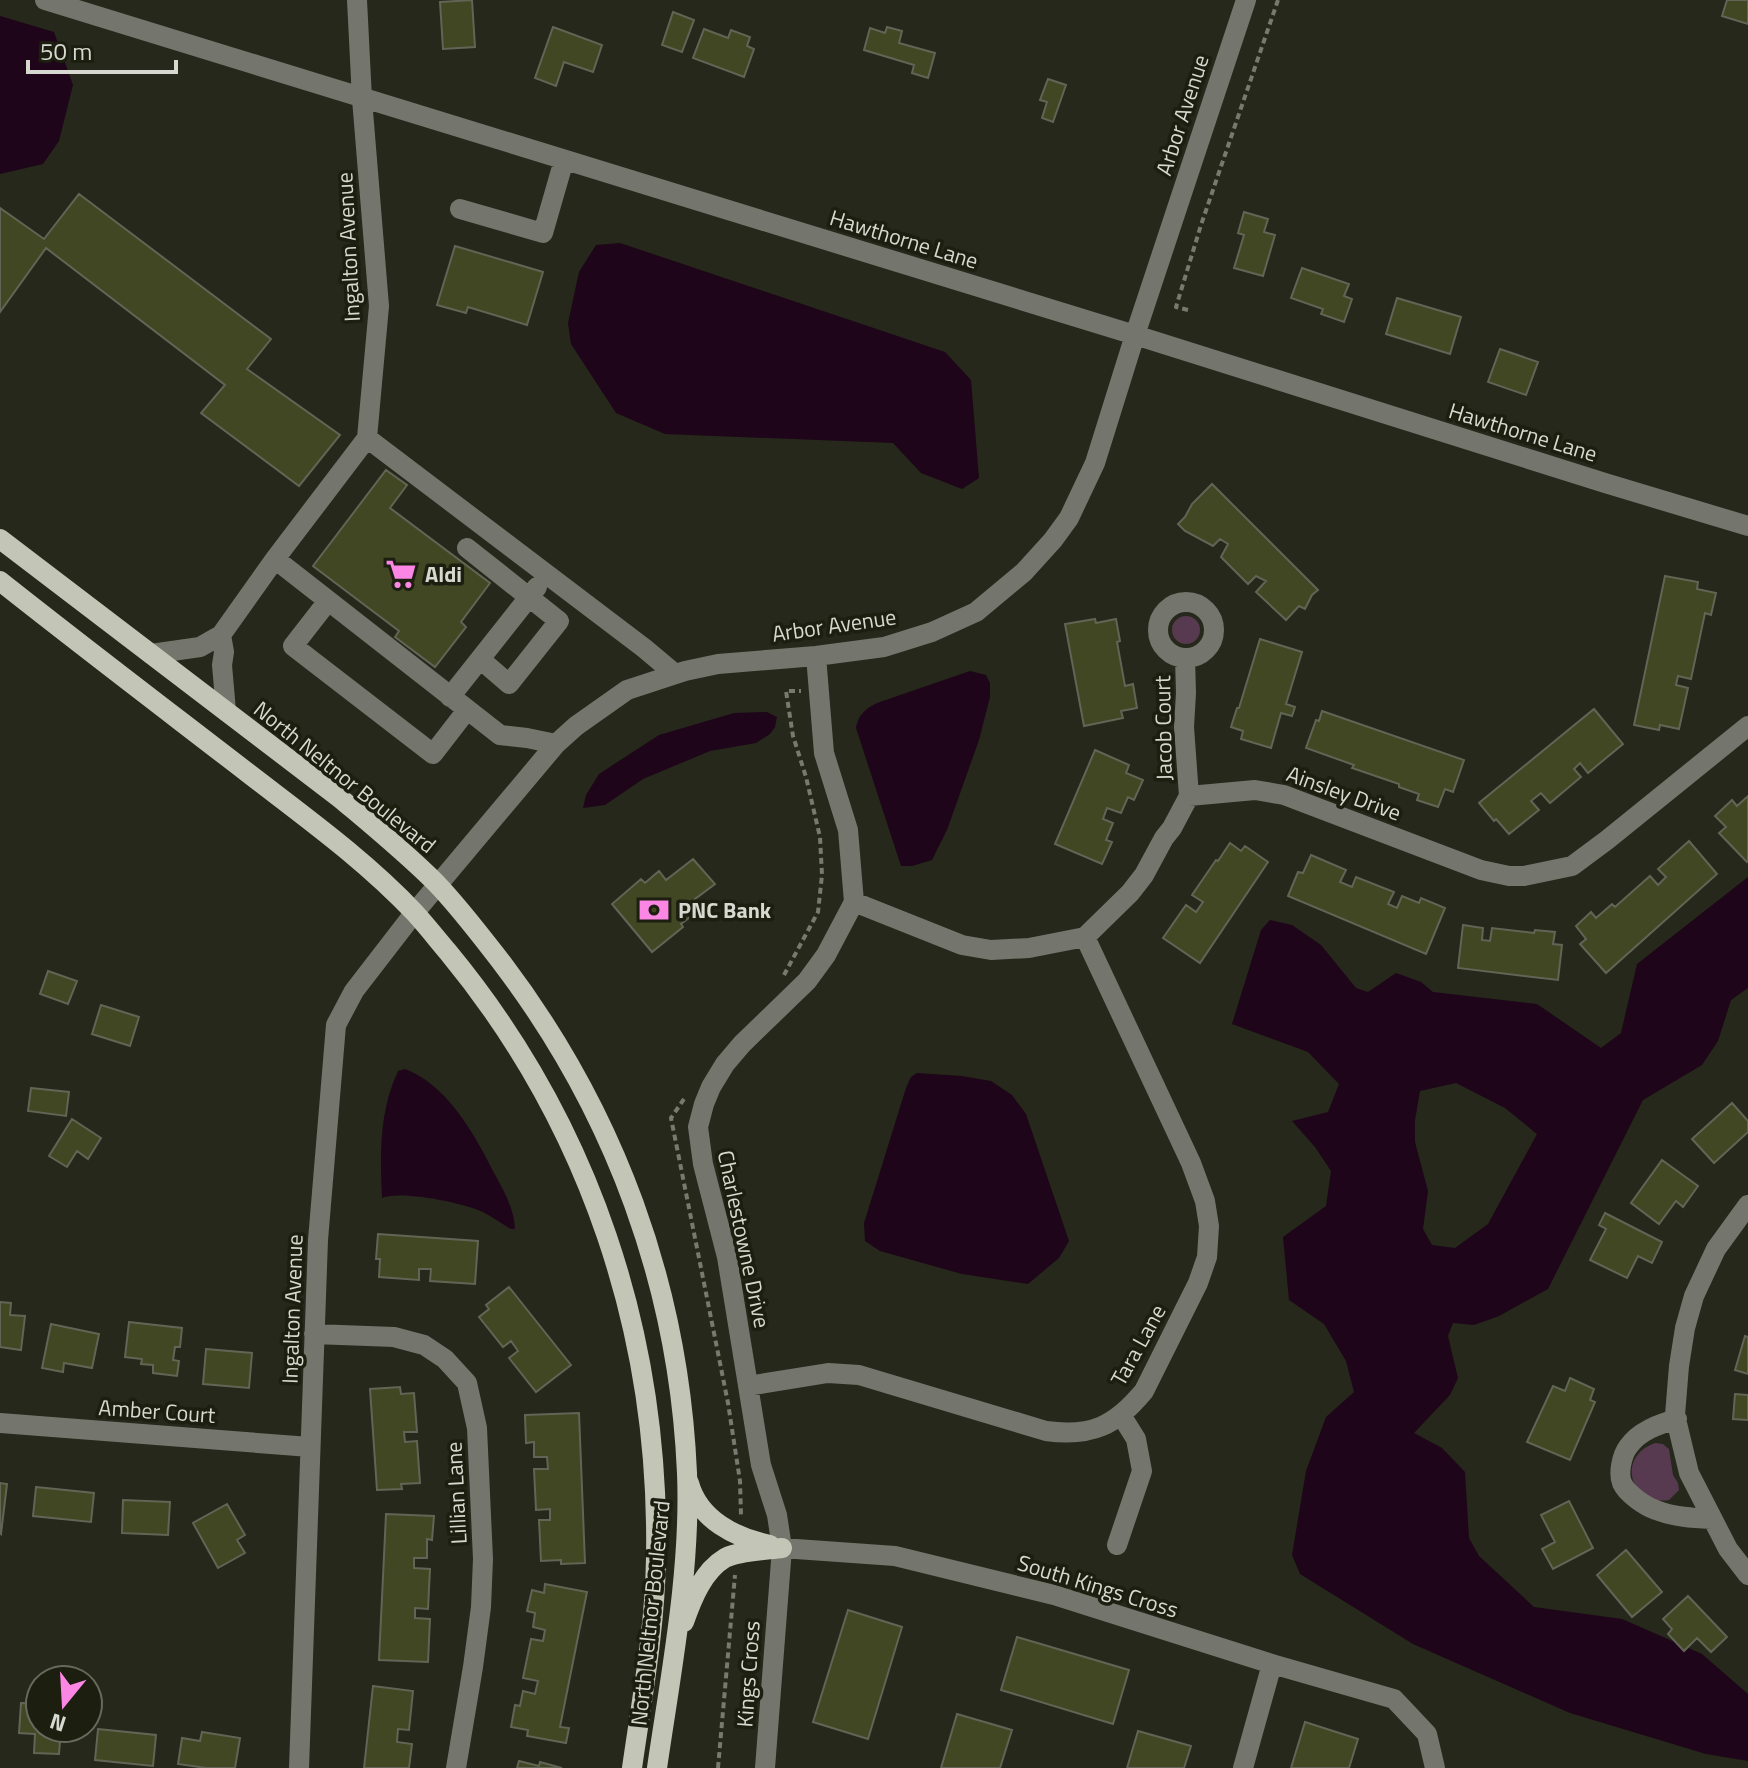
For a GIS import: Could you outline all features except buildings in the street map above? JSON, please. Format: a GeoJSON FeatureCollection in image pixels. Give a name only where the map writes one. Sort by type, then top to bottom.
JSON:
{"type":"FeatureCollection","features":[{"type":"Feature","properties":{"kind":"main road","name":"North Neltnor Boulevard"},"geometry":{"type":"LineString","coordinates":[[0,539],[379,830],[437,885],[477,930],[527,997],[586,1094],[624,1174],[650,1247],[665,1304],[683,1415],[687,1475],[686,1538],[657,1768]]}},
{"type":"Feature","properties":{"kind":"main road","name":"North Neltnor Boulevard"},"geometry":{"type":"LineString","coordinates":[[0,581],[325,832],[415,912],[486,1001],[547,1097],[568,1137],[596,1204],[628,1306],[643,1376],[652,1449],[656,1558],[647,1664],[632,1768]]}},
{"type":"Feature","properties":{"kind":"main road"},"geometry":{"type":"LineString","coordinates":[[687,1475],[692,1492],[707,1513],[738,1546],[782,1548]]}},
{"type":"Feature","properties":{"kind":"main road"},"geometry":{"type":"LineString","coordinates":[[673,1652],[699,1587],[712,1569],[738,1546]]}},
{"type":"Feature","properties":{"kind":"street","name":"Hawthorne Lane"},"geometry":{"type":"LineString","coordinates":[[45,0],[1748,526]]}},
{"type":"Feature","properties":{"kind":"street","name":"Ingalton Avenue"},"geometry":{"type":"LineString","coordinates":[[357,0],[379,306],[367,438]]}},
{"type":"Feature","properties":{"kind":"street","name":"Arbor Avenue"},"geometry":{"type":"LineString","coordinates":[[437,885],[556,744],[627,690],[718,664],[884,647],[932,632],[976,612],[1024,572],[1069,518],[1095,463],[1246,0]]}},
{"type":"Feature","properties":{"kind":"street"},"geometry":{"type":"LineString","coordinates":[[460,209],[543,233],[564,160]]}},
{"type":"Feature","properties":{"kind":"street"},"geometry":{"type":"LineString","coordinates":[[151,654],[200,647],[221,635],[367,438],[675,674]]}},
{"type":"Feature","properties":{"kind":"street"},"geometry":{"type":"LineString","coordinates":[[467,548],[559,621],[509,684],[480,659]]}},
{"type":"Feature","properties":{"kind":"street"},"geometry":{"type":"LineString","coordinates":[[275,559],[500,735],[556,744]]}},
{"type":"Feature","properties":{"kind":"street"},"geometry":{"type":"LineString","coordinates":[[450,697],[547,574]]}},
{"type":"Feature","properties":{"kind":"street"},"geometry":{"type":"LineString","coordinates":[[328,601],[293,646],[433,754],[467,710]]}},
{"type":"Feature","properties":{"kind":"street"},"geometry":{"type":"LineString","coordinates":[[221,635],[226,711]]}},
{"type":"Feature","properties":{"kind":"street"},"geometry":{"type":"LineString","coordinates":[[816,656],[824,753],[848,830],[854,902],[962,945],[991,950],[1029,948],[1085,937],[1144,875],[1189,796]]}},
{"type":"Feature","properties":{"kind":"street","name":"Jacob Court"},"geometry":{"type":"LineString","coordinates":[[1185,658],[1184,727],[1189,796]]}},
{"type":"Feature","properties":{"kind":"street","name":"Ainsley Drive"},"geometry":{"type":"LineString","coordinates":[[1189,796],[1255,790],[1272,792],[1481,870],[1509,876],[1537,875],[1572,866],[1748,726]]}},
{"type":"Feature","properties":{"kind":"street","name":"Ingalton Avenue"},"geometry":{"type":"LineString","coordinates":[[299,1768],[318,1240],[336,1025],[354,991],[437,885]]}},
{"type":"Feature","properties":{"kind":"street","name":"Charlestowne Drive"},"geometry":{"type":"LineString","coordinates":[[782,1548],[777,1515],[761,1465],[727,1257],[703,1164],[698,1127],[711,1087],[725,1064],[807,981],[826,955],[854,902]]}},
{"type":"Feature","properties":{"kind":"street","name":"Tara Lane"},"geometry":{"type":"LineString","coordinates":[[748,1386],[828,1373],[859,1375],[1046,1431],[1063,1433],[1108,1425],[1144,1391],[1198,1283],[1207,1257],[1209,1226],[1205,1201],[1191,1163],[1085,937]]}},
{"type":"Feature","properties":{"kind":"street"},"geometry":{"type":"LineString","coordinates":[[1748,1205],[1716,1249],[1694,1296],[1679,1366],[1677,1419],[1689,1473],[1728,1549],[1748,1575]]}},
{"type":"Feature","properties":{"kind":"street","name":"Lillian Lane"},"geometry":{"type":"LineString","coordinates":[[314,1334],[394,1337],[424,1345],[445,1359],[467,1383],[477,1428],[483,1559],[481,1607],[456,1768]]}},
{"type":"Feature","properties":{"kind":"street"},"geometry":{"type":"LineString","coordinates":[[1117,1545],[1142,1471],[1136,1439],[1121,1415]]}},
{"type":"Feature","properties":{"kind":"street"},"geometry":{"type":"LineString","coordinates":[[1677,1419],[1659,1424],[1628,1447],[1621,1464],[1622,1482],[1634,1497],[1655,1510],[1685,1518],[1712,1519]]}},
{"type":"Feature","properties":{"kind":"street","name":"Amber Court"},"geometry":{"type":"LineString","coordinates":[[0,1423],[310,1447]]}},
{"type":"Feature","properties":{"kind":"street","name":"Kings Cross"},"geometry":{"type":"LineString","coordinates":[[765,1768],[782,1548]]}},
{"type":"Feature","properties":{"kind":"street","name":"South Kings Cross"},"geometry":{"type":"LineString","coordinates":[[782,1548],[895,1556],[1054,1595],[1394,1699],[1427,1734],[1435,1768]]}},
{"type":"Feature","properties":{"kind":"street"},"geometry":{"type":"LineString","coordinates":[[1243,1768],[1272,1664]]}},
{"type":"Feature","properties":{"kind":"path"},"geometry":{"type":"LineString","coordinates":[[1188,310],[1176,307],[1278,0]]}},
{"type":"Feature","properties":{"kind":"path"},"geometry":{"type":"LineString","coordinates":[[781,980],[818,912],[822,875],[820,837],[793,736],[786,691]]}},
{"type":"Feature","properties":{"kind":"path"},"geometry":{"type":"LineString","coordinates":[[687,1095],[671,1118],[728,1403],[740,1481],[737,1560],[718,1768]]}},
{"type":"Feature","properties":{"kind":"shaded area"},"geometry":{"type":"Polygon","coordinates":[[[0,16],[54,32],[73,85],[59,141],[43,164],[0,174],[0,16]]]}},
{"type":"Feature","properties":{"kind":"shaded area"},"geometry":{"type":"Polygon","coordinates":[[[620,243],[945,352],[971,380],[979,478],[962,489],[921,473],[893,443],[665,434],[616,413],[571,344],[568,323],[579,272],[596,245],[620,243]]]}},
{"type":"Feature","properties":{"kind":"shaded area"},"geometry":{"type":"Polygon","coordinates":[[[1186,616],[1196,620],[1200,630],[1196,640],[1186,644],[1176,640],[1172,630],[1176,620],[1186,616]]]}},
{"type":"Feature","properties":{"kind":"shaded area"},"geometry":{"type":"Polygon","coordinates":[[[970,671],[986,675],[990,683],[990,697],[979,740],[947,830],[932,860],[901,866],[856,728],[858,719],[877,703],[970,671]]]}},
{"type":"Feature","properties":{"kind":"shaded area"},"geometry":{"type":"Polygon","coordinates":[[[767,712],[777,717],[775,727],[756,743],[710,751],[643,779],[605,805],[583,808],[586,795],[599,774],[659,735],[734,713],[767,712]]]}},
{"type":"Feature","properties":{"kind":"shaded area"},"geometry":{"type":"Polygon","coordinates":[[[1748,877],[1748,988],[1731,1000],[1718,1041],[1702,1065],[1643,1100],[1548,1289],[1499,1316],[1474,1325],[1453,1323],[1448,1336],[1458,1378],[1450,1395],[1414,1433],[1442,1448],[1465,1472],[1469,1538],[1479,1556],[1534,1607],[1622,1619],[1702,1654],[1748,1694],[1748,1761],[1706,1754],[1570,1713],[1413,1644],[1300,1574],[1292,1555],[1306,1471],[1326,1417],[1354,1392],[1346,1361],[1324,1324],[1289,1300],[1283,1237],[1326,1206],[1331,1171],[1292,1121],[1328,1112],[1339,1084],[1308,1052],[1232,1024],[1261,930],[1270,920],[1292,925],[1321,945],[1356,988],[1368,992],[1396,973],[1421,982],[1433,992],[1537,1004],[1601,1048],[1621,1033],[1637,964],[1748,877]],[[1456,1083],[1420,1091],[1415,1142],[1428,1191],[1423,1229],[1432,1245],[1455,1248],[1488,1224],[1537,1134],[1505,1108],[1456,1083]]]}},
{"type":"Feature","properties":{"kind":"shaded area"},"geometry":{"type":"Polygon","coordinates":[[[405,1069],[433,1086],[468,1126],[504,1192],[515,1229],[462,1205],[417,1197],[382,1198],[384,1118],[398,1071],[405,1069]]]}},
{"type":"Feature","properties":{"kind":"shaded area"},"geometry":{"type":"Polygon","coordinates":[[[917,1073],[991,1081],[1012,1095],[1026,1114],[1069,1241],[1059,1258],[1028,1284],[962,1274],[880,1251],[865,1241],[864,1223],[906,1088],[911,1077],[917,1073]]]}},
{"type":"Feature","properties":{"kind":"shaded area"},"geometry":{"type":"Polygon","coordinates":[[[1655,1443],[1669,1449],[1673,1475],[1678,1483],[1679,1490],[1669,1500],[1645,1496],[1633,1479],[1635,1459],[1655,1443]]]}},
{"type":"Feature","properties":{"kind":"place","name":"Aldi"},"geometry":{"type":"Point","coordinates":[401,574]}},
{"type":"Feature","properties":{"kind":"place","name":"PNC Bank"},"geometry":{"type":"Point","coordinates":[654,910]}}]}
